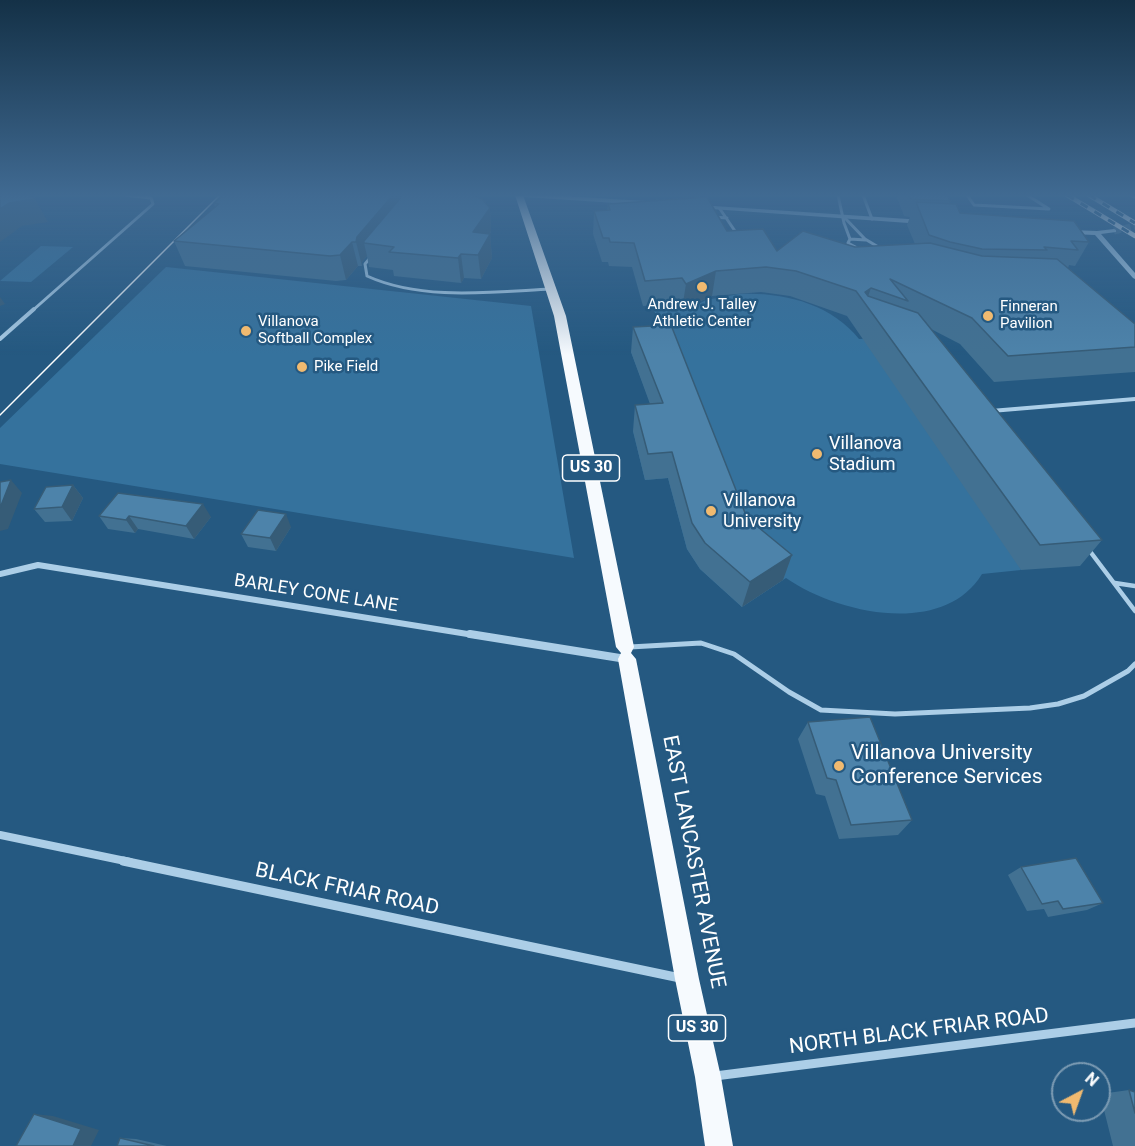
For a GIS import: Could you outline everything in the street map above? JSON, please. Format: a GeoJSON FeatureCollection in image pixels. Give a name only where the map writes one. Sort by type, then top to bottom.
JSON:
{"type":"FeatureCollection","features":[{"type":"Feature","properties":{"kind":"highway","name":"EAST LANCASTER AVENUE"},"geometry":{"type":"LineString","coordinates":[[537,248],[560,316],[687,979],[708,1077],[719,1146]]}},
{"type":"Feature","properties":{"kind":"street"},"geometry":{"type":"LineString","coordinates":[[1110,248],[1135,276]]}},
{"type":"Feature","properties":{"kind":"street","name":"BARLEY CONE LANE"},"geometry":{"type":"LineString","coordinates":[[1,573],[38,565],[626,653]]}},
{"type":"Feature","properties":{"kind":"street","name":"BLACK FRIAR ROAD"},"geometry":{"type":"LineString","coordinates":[[0,836],[687,979]]}},
{"type":"Feature","properties":{"kind":"street","name":"NORTH BLACK FRIAR ROAD"},"geometry":{"type":"LineString","coordinates":[[708,1077],[1135,1023]]}},
{"type":"Feature","properties":{"kind":"lane"},"geometry":{"type":"LineString","coordinates":[[0,339],[103,248]]}},
{"type":"Feature","properties":{"kind":"lane"},"geometry":{"type":"LineString","coordinates":[[858,248],[864,251]]}},
{"type":"Feature","properties":{"kind":"lane"},"geometry":{"type":"LineString","coordinates":[[880,248],[889,252]]}},
{"type":"Feature","properties":{"kind":"lane"},"geometry":{"type":"LineString","coordinates":[[876,253],[883,252]]}},
{"type":"Feature","properties":{"kind":"lane"},"geometry":{"type":"LineString","coordinates":[[372,255],[365,264],[367,276],[377,284],[445,291],[551,289]]}},
{"type":"Feature","properties":{"kind":"lane"},"geometry":{"type":"LineString","coordinates":[[988,411],[1135,399]]}},
{"type":"Feature","properties":{"kind":"lane"},"geometry":{"type":"LineString","coordinates":[[1084,543],[1135,611]]}},
{"type":"Feature","properties":{"kind":"lane"},"geometry":{"type":"LineString","coordinates":[[1114,583],[1135,586]]}},
{"type":"Feature","properties":{"kind":"lane"},"geometry":{"type":"LineString","coordinates":[[626,653],[701,643],[734,654],[789,692],[821,710],[895,714],[1030,708],[1058,704],[1084,696],[1128,671],[1135,664]]}},
{"type":"Feature","properties":{"kind":"shaded area"},"geometry":{"type":"Polygon","coordinates":[[[38,248],[71,248],[31,282],[0,281],[38,248]]]}},
{"type":"Feature","properties":{"kind":"shaded area","name":"Pike Field"},"geometry":{"type":"Polygon","coordinates":[[[166,267],[531,306],[574,558],[0,464],[0,428],[166,267]]]}},
{"type":"Feature","properties":{"kind":"shaded area","name":"Villanova Stadium"},"geometry":{"type":"Polygon","coordinates":[[[739,294],[773,295],[821,309],[848,327],[859,339],[906,337],[1021,570],[982,574],[964,594],[942,607],[916,613],[888,613],[860,609],[832,601],[807,591],[786,578],[742,607],[700,569],[687,549],[668,478],[645,480],[633,431],[660,429],[631,352],[668,350],[653,307],[677,305],[680,311],[686,311],[706,300],[739,294]]]}},
{"type":"Feature","properties":{"kind":"building"},"geometry":{"type":"Polygon","coordinates":[[[252,248],[346,248],[340,255],[252,248]]]}},
{"type":"Feature","properties":{"kind":"building"},"geometry":{"type":"Polygon","coordinates":[[[393,248],[482,248],[478,255],[461,254],[458,258],[389,252],[393,248]]]}},
{"type":"Feature","properties":{"kind":"building"},"geometry":{"type":"Polygon","coordinates":[[[636,248],[775,248],[777,251],[780,248],[952,248],[982,256],[1057,259],[1135,324],[1135,347],[1008,356],[972,318],[890,279],[908,301],[871,288],[865,292],[868,296],[918,313],[1102,540],[1040,545],[856,291],[796,271],[766,267],[716,271],[686,284],[682,278],[645,281],[636,248]]]}},
{"type":"Feature","properties":{"kind":"building"},"geometry":{"type":"Polygon","coordinates":[[[980,248],[1047,250],[982,249],[980,248]]]}},
{"type":"Feature","properties":{"kind":"building"},"geometry":{"type":"Polygon","coordinates":[[[671,325],[747,518],[792,555],[750,582],[705,543],[692,523],[672,452],[648,454],[635,405],[663,403],[633,327],[671,325]]]}},
{"type":"Feature","properties":{"kind":"building"},"geometry":{"type":"Polygon","coordinates":[[[11,480],[0,508],[0,482],[11,480]]]}},
{"type":"Feature","properties":{"kind":"building"},"geometry":{"type":"Polygon","coordinates":[[[73,485],[62,507],[34,509],[46,487],[73,485]]]}},
{"type":"Feature","properties":{"kind":"building"},"geometry":{"type":"Polygon","coordinates":[[[118,493],[203,504],[186,526],[129,516],[126,520],[99,516],[118,493]]]}},
{"type":"Feature","properties":{"kind":"building"},"geometry":{"type":"Polygon","coordinates":[[[258,510],[286,514],[270,538],[241,534],[258,510]]]}},
{"type":"Feature","properties":{"kind":"building"},"geometry":{"type":"Polygon","coordinates":[[[870,717],[912,820],[851,825],[836,780],[827,778],[808,722],[870,717]]]}},
{"type":"Feature","properties":{"kind":"building"},"geometry":{"type":"Polygon","coordinates":[[[1076,858],[1103,903],[1063,909],[1058,901],[1042,904],[1021,867],[1076,858]]]}},
{"type":"Feature","properties":{"kind":"building"},"geometry":{"type":"Polygon","coordinates":[[[1129,1090],[1135,1092],[1135,1113],[1129,1090]]]}},
{"type":"Feature","properties":{"kind":"building"},"geometry":{"type":"Polygon","coordinates":[[[34,1114],[81,1129],[73,1146],[16,1146],[34,1114]]]}},
{"type":"Feature","properties":{"kind":"building"},"geometry":{"type":"Polygon","coordinates":[[[120,1138],[154,1146],[117,1146],[120,1138]]]}},
{"type":"Feature","properties":{"kind":"tram line"},"geometry":{"type":"LineString","coordinates":[[0,415],[167,248]]}},
{"type":"Feature","properties":{"kind":"place","name":"Andrew J. Talley Athletic Center"},"geometry":{"type":"Point","coordinates":[702,287]}},
{"type":"Feature","properties":{"kind":"place","name":"Finneran Pavilion"},"geometry":{"type":"Point","coordinates":[988,316]}},
{"type":"Feature","properties":{"kind":"place","name":"Villanova Softball Complex"},"geometry":{"type":"Point","coordinates":[246,331]}},
{"type":"Feature","properties":{"kind":"place","name":"Pike Field"},"geometry":{"type":"Point","coordinates":[302,367]}},
{"type":"Feature","properties":{"kind":"place","name":"Villanova Stadium"},"geometry":{"type":"Point","coordinates":[817,454]}},
{"type":"Feature","properties":{"kind":"place","name":"Villanova University"},"geometry":{"type":"Point","coordinates":[711,511]}},
{"type":"Feature","properties":{"kind":"place","name":"Villanova University Conference Services"},"geometry":{"type":"Point","coordinates":[839,766]}}]}
